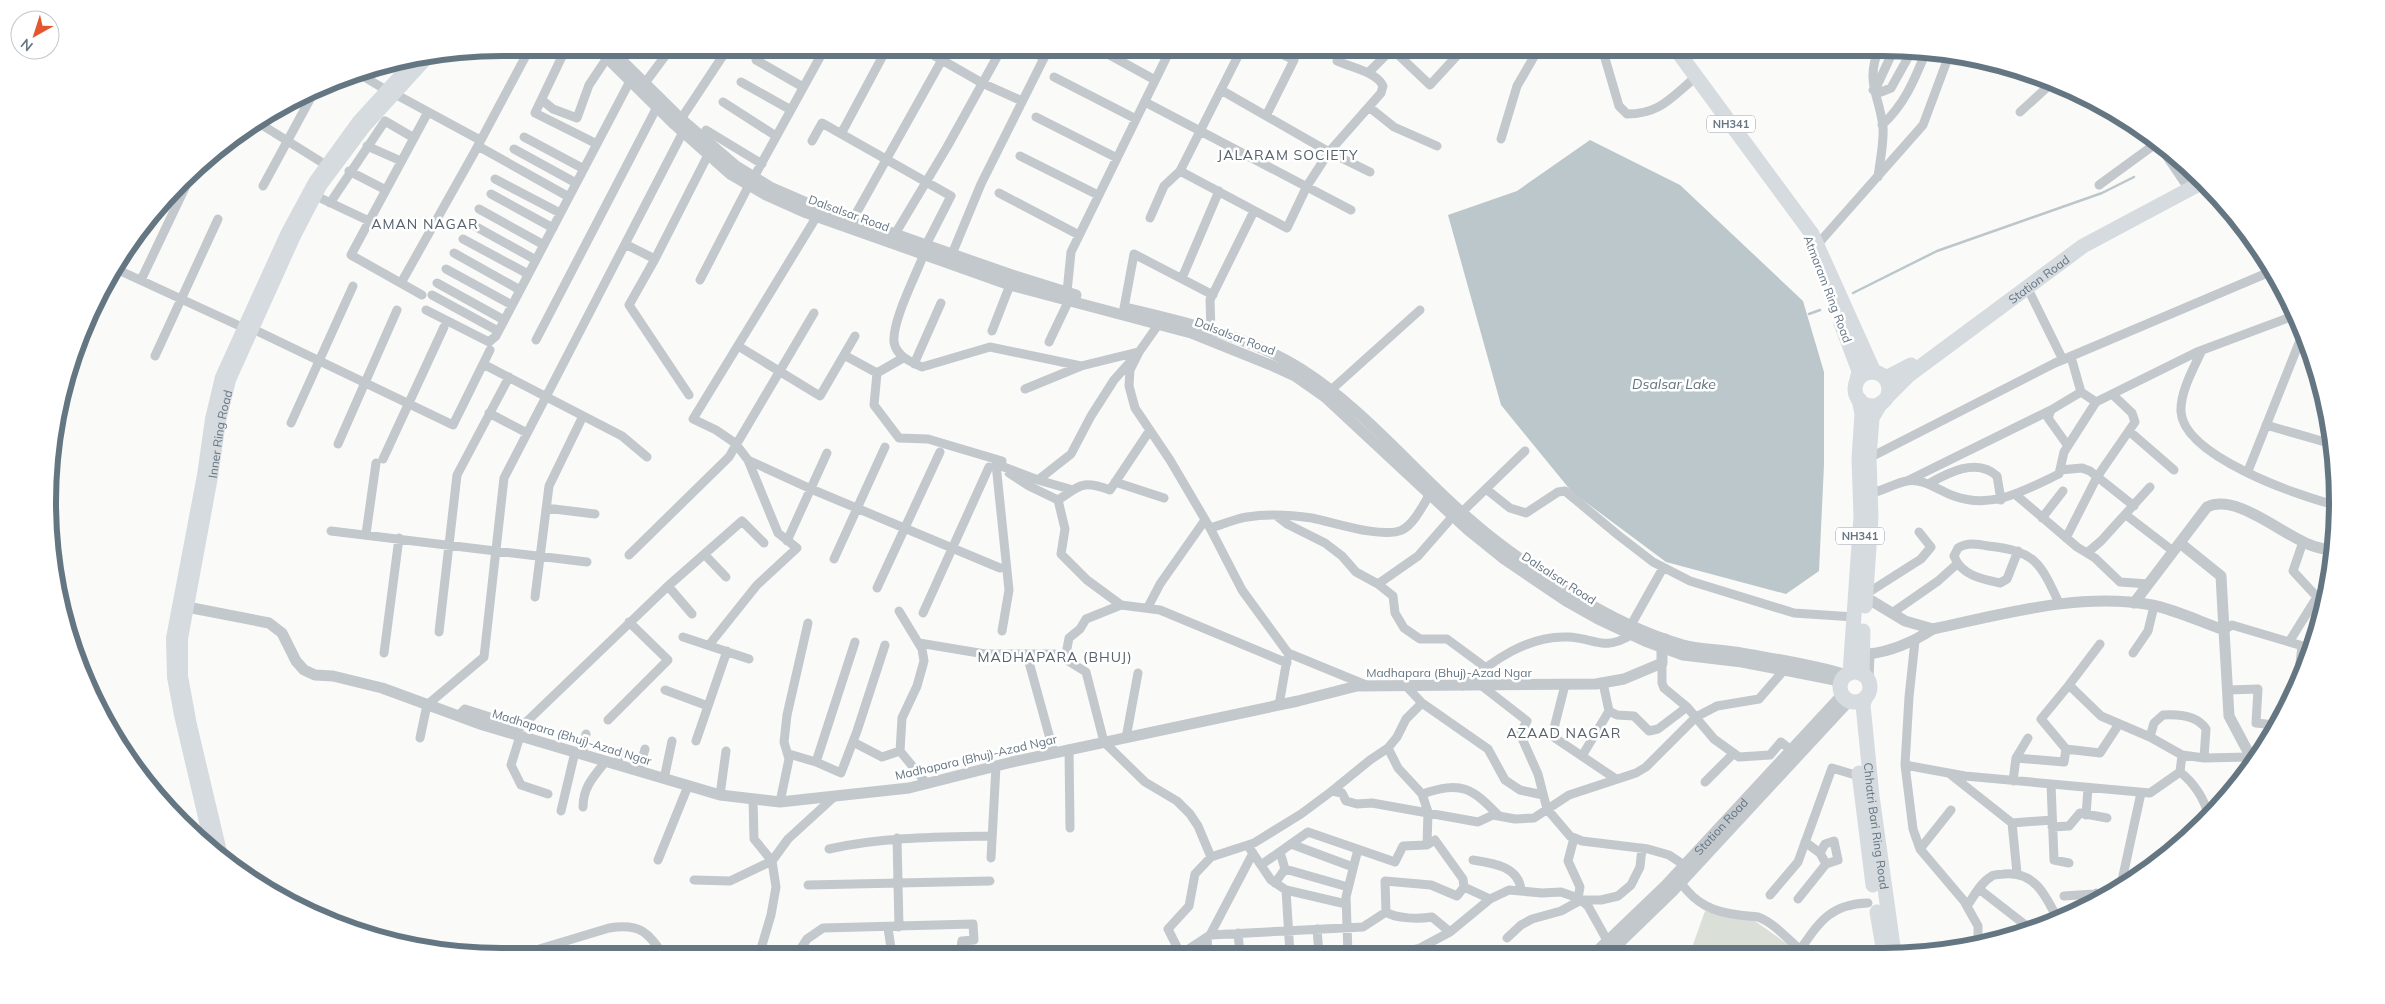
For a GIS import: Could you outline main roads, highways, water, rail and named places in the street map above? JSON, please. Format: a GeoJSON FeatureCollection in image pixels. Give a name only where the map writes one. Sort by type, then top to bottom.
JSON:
{"type":"FeatureCollection","features":[{"type":"Feature","properties":{"kind":"main road","name":"Atmaram Ring Road"},"geometry":{"type":"LineString","coordinates":[[1681,56],[1812,234],[1880,375]]}},
{"type":"Feature","properties":{"kind":"main road","name":"Inner Ring Road"},"geometry":{"type":"LineString","coordinates":[[220,847],[191,725],[182,676],[182,639],[212,477],[220,421],[230,380],[287,232],[314,182],[358,121],[422,64]]}},
{"type":"Feature","properties":{"kind":"main road","name":"Inner Ring Road"},"geometry":{"type":"LineString","coordinates":[[209,838],[180,715],[173,677],[172,638],[203,476],[211,419],[221,377],[249,329],[316,196],[408,67]]}},
{"type":"Feature","properties":{"kind":"main road","name":"Station Road"},"geometry":{"type":"LineString","coordinates":[[1880,375],[1905,370],[2079,240],[2190,179]]}},
{"type":"Feature","properties":{"kind":"main road","name":"Station Road"},"geometry":{"type":"LineString","coordinates":[[1885,400],[1909,375],[2083,246],[2196,186]]}},
{"type":"Feature","properties":{"kind":"main road","name":"Atmaram Ring Road"},"geometry":{"type":"LineString","coordinates":[[1788,201],[1811,239],[1859,371],[1857,380]]}},
{"type":"Feature","properties":{"kind":"main road"},"geometry":{"type":"LineString","coordinates":[[1857,380],[1864,374],[1880,375]]}},
{"type":"Feature","properties":{"kind":"main road","name":"NH341"},"geometry":{"type":"LineString","coordinates":[[1880,375],[1889,387],[1885,400]]}},
{"type":"Feature","properties":{"kind":"main road","name":"NH341"},"geometry":{"type":"LineString","coordinates":[[1857,380],[1855,390],[1859,399]]}},
{"type":"Feature","properties":{"kind":"main road"},"geometry":{"type":"LineString","coordinates":[[1859,399],[1867,405],[1885,400]]}},
{"type":"Feature","properties":{"kind":"main road","name":"Chhatri Bari Ring Road"},"geometry":{"type":"LineString","coordinates":[[1859,399],[1862,414],[1859,458],[1861,516],[1854,617],[1853,687],[1861,797],[1883,948]]}},
{"type":"Feature","properties":{"kind":"main road","name":"Chhatri Bari Ring Road"},"geometry":{"type":"LineString","coordinates":[[1885,400],[1872,418],[1869,458],[1872,517],[1869,597],[1853,687],[1863,705],[1872,796],[1893,948]]}},
{"type":"Feature","properties":{"kind":"water","name":"Dsalsar Lake"},"geometry":{"type":"Polygon","coordinates":[[[1590,140],[1680,185],[1803,301],[1824,372],[1824,465],[1819,571],[1786,594],[1666,562],[1572,492],[1501,405],[1448,215],[1517,191],[1590,140]]]}},
{"type":"Feature","properties":{"kind":"waterway"},"geometry":{"type":"LineString","coordinates":[[1853,293],[1937,251],[2102,193],[2134,177]]}},
{"type":"Feature","properties":{"kind":"waterway"},"geometry":{"type":"LineString","coordinates":[[1809,314],[1820,310]]}},
{"type":"Feature","properties":{"kind":"district","name":"JALARAM SOCIETY"},"geometry":{"type":"Point","coordinates":[1288,155]}},
{"type":"Feature","properties":{"kind":"district","name":"AMAN NAGAR"},"geometry":{"type":"Point","coordinates":[425,224]}},
{"type":"Feature","properties":{"kind":"district","name":"MADHAPARA (BHUJ)"},"geometry":{"type":"Point","coordinates":[1055,657]}},
{"type":"Feature","properties":{"kind":"district","name":"AZAAD NAGAR"},"geometry":{"type":"Point","coordinates":[1564,733]}}]}
